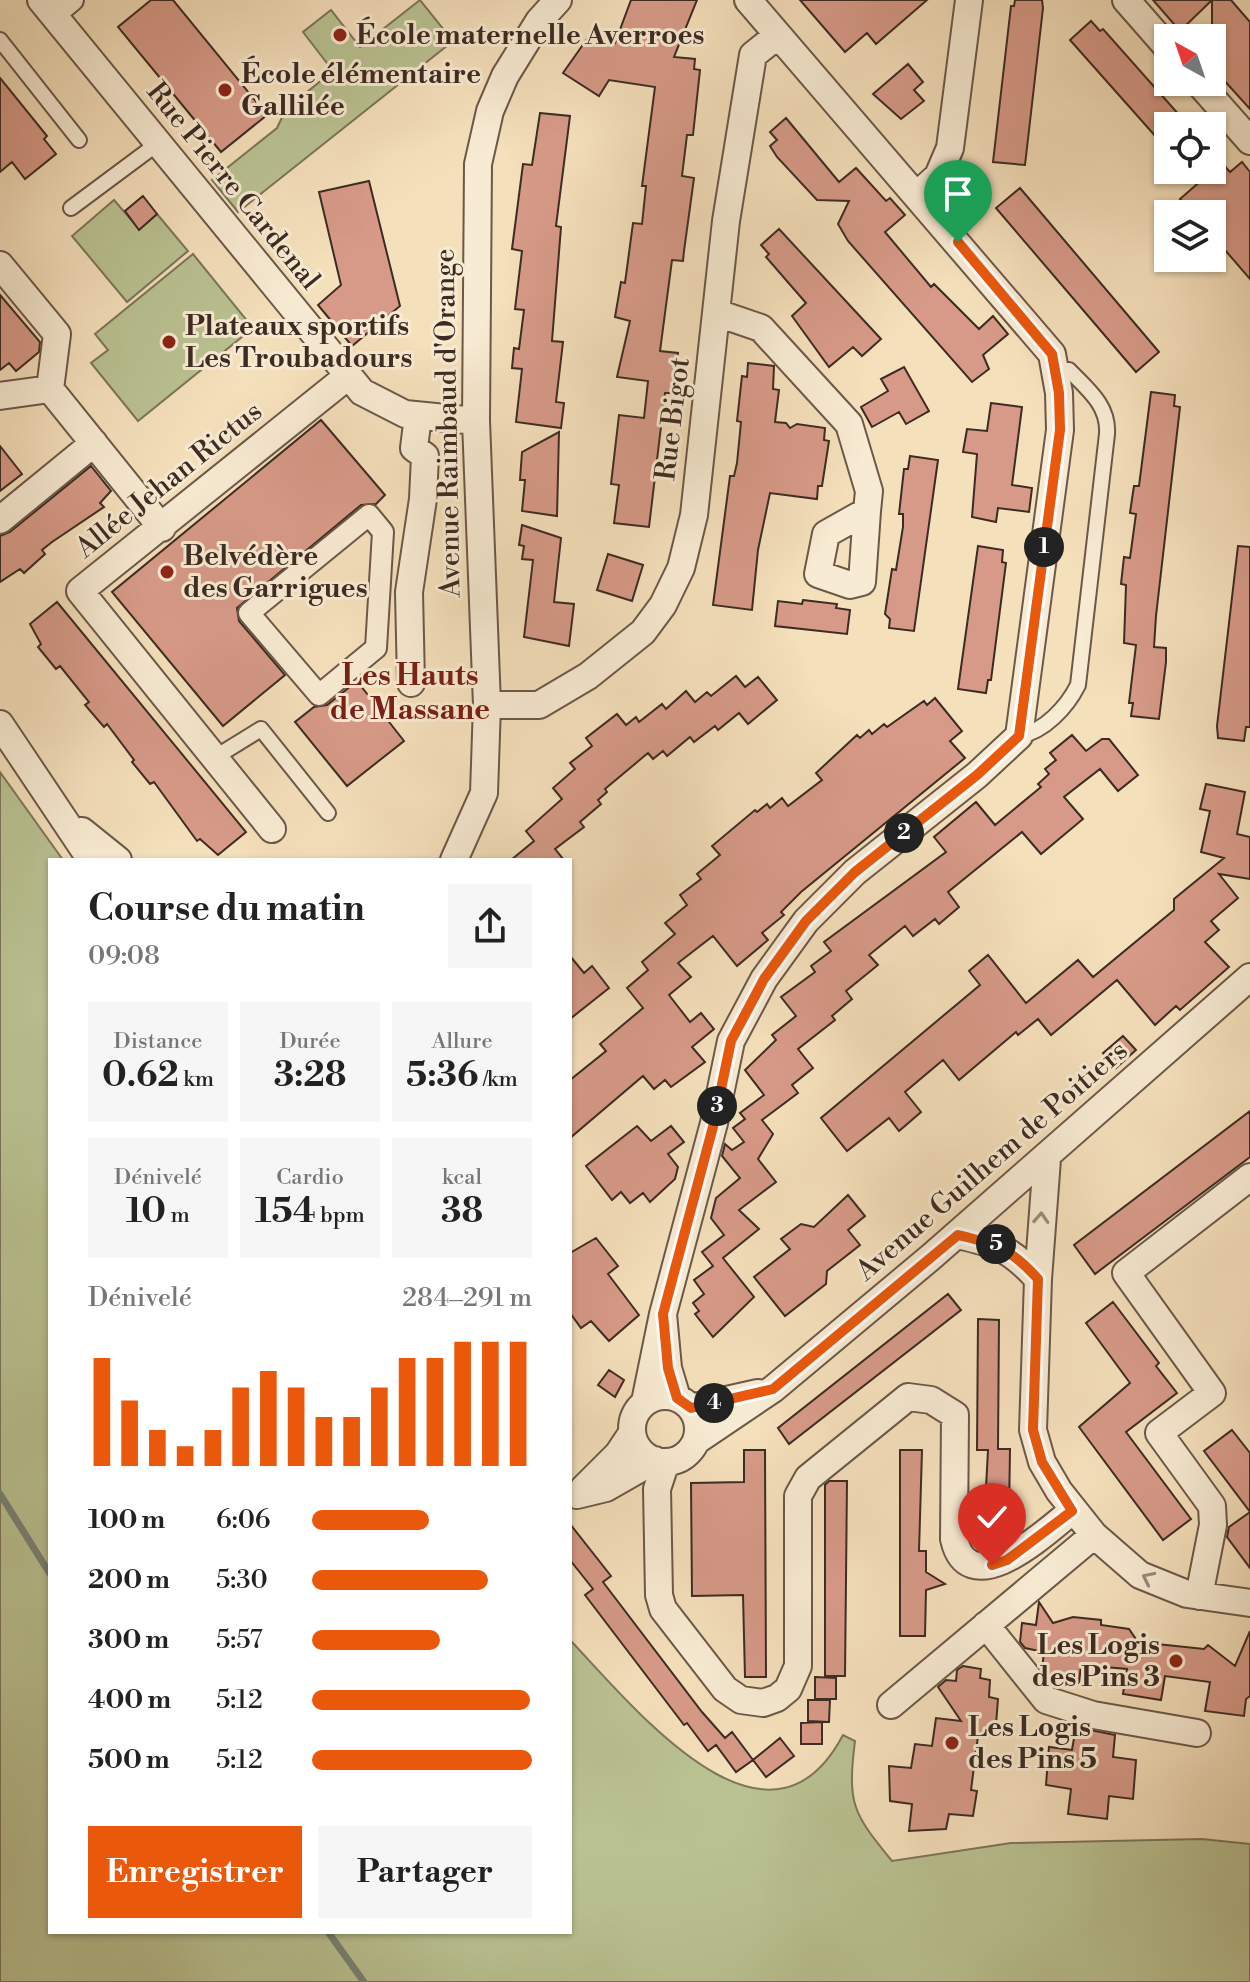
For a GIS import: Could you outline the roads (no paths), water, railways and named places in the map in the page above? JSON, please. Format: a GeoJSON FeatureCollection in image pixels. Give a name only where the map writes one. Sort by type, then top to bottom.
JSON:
{"type":"FeatureCollection","features":[{"type":"Feature","properties":{"kind":"street","name":"Avenue Raimbaud d'Orange"},"geometry":{"type":"LineString","coordinates":[[455,858],[484,793],[487,705],[476,421],[476,209],[482,142],[505,76],[539,21],[558,0]]}},
{"type":"Feature","properties":{"kind":"street"},"geometry":{"type":"LineString","coordinates":[[574,1496],[618,1454],[632,1433],[634,1416],[645,1402],[663,1314],[714,1123],[731,1041],[764,979],[806,921],[855,872],[977,775],[1019,736],[1060,430],[1052,354],[748,0]]}},
{"type":"Feature","properties":{"kind":"street"},"geometry":{"type":"LineString","coordinates":[[917,195],[938,176],[948,155],[969,0]]}},
{"type":"Feature","properties":{"kind":"street"},"geometry":{"type":"LineString","coordinates":[[1126,0],[1154,32]]}},
{"type":"Feature","properties":{"kind":"street","name":"Rue Pierre Cardenal"},"geometry":{"type":"LineString","coordinates":[[56,5],[157,144],[348,376],[378,404],[418,416],[476,421]]}},
{"type":"Feature","properties":{"kind":"street","name":"Rue Bigot"},"geometry":{"type":"LineString","coordinates":[[487,705],[523,707],[554,698],[643,632],[663,605],[681,568],[694,515],[728,206],[753,55],[778,35]]}},
{"type":"Feature","properties":{"kind":"street"},"geometry":{"type":"LineString","coordinates":[[1210,96],[1250,141]]}},
{"type":"Feature","properties":{"kind":"street"},"geometry":{"type":"LineString","coordinates":[[0,265],[57,334],[50,389],[162,528]]}},
{"type":"Feature","properties":{"kind":"street"},"geometry":{"type":"LineString","coordinates":[[717,313],[761,328],[849,424],[869,491],[867,511]]}},
{"type":"Feature","properties":{"kind":"street","name":"Allée Jehan Rictus"},"geometry":{"type":"LineString","coordinates":[[272,829],[80,591],[348,376]]}},
{"type":"Feature","properties":{"kind":"street"},"geometry":{"type":"LineString","coordinates":[[0,396],[50,389]]}},
{"type":"Feature","properties":{"kind":"street"},"geometry":{"type":"LineString","coordinates":[[411,683],[409,592],[423,499],[425,456],[414,448],[418,416]]}},
{"type":"Feature","properties":{"kind":"street"},"geometry":{"type":"LineString","coordinates":[[0,520],[94,443]]}},
{"type":"Feature","properties":{"kind":"street"},"geometry":{"type":"LineString","coordinates":[[369,515],[383,532],[376,648],[319,695],[249,613],[369,515]]}},
{"type":"Feature","properties":{"kind":"street"},"geometry":{"type":"LineString","coordinates":[[0,724],[90,858]]}},
{"type":"Feature","properties":{"kind":"street"},"geometry":{"type":"LineString","coordinates":[[66,819],[115,858]]}},
{"type":"Feature","properties":{"kind":"street","name":"Avenue Guilhem de Poitiers"},"geometry":{"type":"LineString","coordinates":[[696,1441],[773,1389],[958,1235],[1250,977]]}},
{"type":"Feature","properties":{"kind":"street"},"geometry":{"type":"LineString","coordinates":[[1047,1159],[1038,1279],[1033,1430],[1042,1462],[1072,1511],[1140,1575],[1199,1596],[1250,1603]]}},
{"type":"Feature","properties":{"kind":"street"},"geometry":{"type":"LineString","coordinates":[[1199,1596],[1213,1525],[1212,1506],[1159,1433],[1212,1393],[1126,1273],[1250,1177]]}},
{"type":"Feature","properties":{"kind":"street"},"geometry":{"type":"LineString","coordinates":[[958,1235],[996,1244],[1016,1254],[1038,1279]]}},
{"type":"Feature","properties":{"kind":"street"},"geometry":{"type":"LineString","coordinates":[[574,1496],[606,1488],[660,1461],[684,1456],[696,1441],[698,1423],[684,1403],[668,1368],[663,1314]]}},
{"type":"Feature","properties":{"kind":"street","name":"Avenue Guilhem de Poitiers"},"geometry":{"type":"LineString","coordinates":[[684,1403],[773,1389]]}},
{"type":"Feature","properties":{"kind":"street"},"geometry":{"type":"LineString","coordinates":[[645,1402],[666,1395],[684,1403]]}},
{"type":"Feature","properties":{"kind":"street"},"geometry":{"type":"LineString","coordinates":[[660,1461],[657,1514],[659,1595],[663,1609],[725,1689],[741,1700],[763,1703],[788,1689],[798,1666],[798,1496],[808,1478],[908,1397],[931,1400],[955,1415],[954,1539],[956,1549],[969,1562],[992,1565],[1007,1560],[1072,1511]]}},
{"type":"Feature","properties":{"kind":"street"},"geometry":{"type":"LineString","coordinates":[[632,1433],[639,1450],[660,1461]]}},
{"type":"Feature","properties":{"kind":"street"},"geometry":{"type":"LineString","coordinates":[[606,1488],[629,1496],[657,1514]]}},
{"type":"Feature","properties":{"kind":"street"},"geometry":{"type":"LineString","coordinates":[[891,1705],[1094,1535]]}},
{"type":"Feature","properties":{"kind":"street"},"geometry":{"type":"LineString","coordinates":[[986,1625],[1046,1700],[1093,1715],[1197,1733]]}},
{"type":"Feature","properties":{"kind":"lane"},"geometry":{"type":"LineString","coordinates":[[0,40],[79,140]]}},
{"type":"Feature","properties":{"kind":"lane"},"geometry":{"type":"LineString","coordinates":[[71,208],[157,144]]}},
{"type":"Feature","properties":{"kind":"lane"},"geometry":{"type":"LineString","coordinates":[[1019,736],[1034,733],[1071,700],[1078,685],[1107,434],[1108,419],[1104,408],[1069,370],[1056,370]]}},
{"type":"Feature","properties":{"kind":"lane"},"geometry":{"type":"LineString","coordinates":[[214,758],[261,729],[328,813]]}},
{"type":"Feature","properties":{"kind":"waterway"},"geometry":{"type":"LineString","coordinates":[[0,1494],[48,1571]]}},
{"type":"Feature","properties":{"kind":"waterway"},"geometry":{"type":"LineString","coordinates":[[329,1934],[364,1982]]}},
{"type":"Feature","properties":{"kind":"place","name":"École maternelle Averroes"},"geometry":{"type":"Point","coordinates":[340,35]}},
{"type":"Feature","properties":{"kind":"place","name":"École élémentaire Gallilée"},"geometry":{"type":"Point","coordinates":[225,90]}},
{"type":"Feature","properties":{"kind":"place","name":"Plateaux sportifs Les Troubadours"},"geometry":{"type":"Point","coordinates":[169,342]}},
{"type":"Feature","properties":{"kind":"place","name":"Belvédère des Garrigues"},"geometry":{"type":"Point","coordinates":[167,572]}},
{"type":"Feature","properties":{"kind":"place","name":"Les Logis des Pins 3"},"geometry":{"type":"Point","coordinates":[1176,1661]}},
{"type":"Feature","properties":{"kind":"place","name":"Les Logis des Pins 5"},"geometry":{"type":"Point","coordinates":[952,1743]}},
{"type":"Feature","properties":{"kind":"district","name":"Les Hauts de Massane"},"geometry":{"type":"Point","coordinates":[410,693]}}]}
